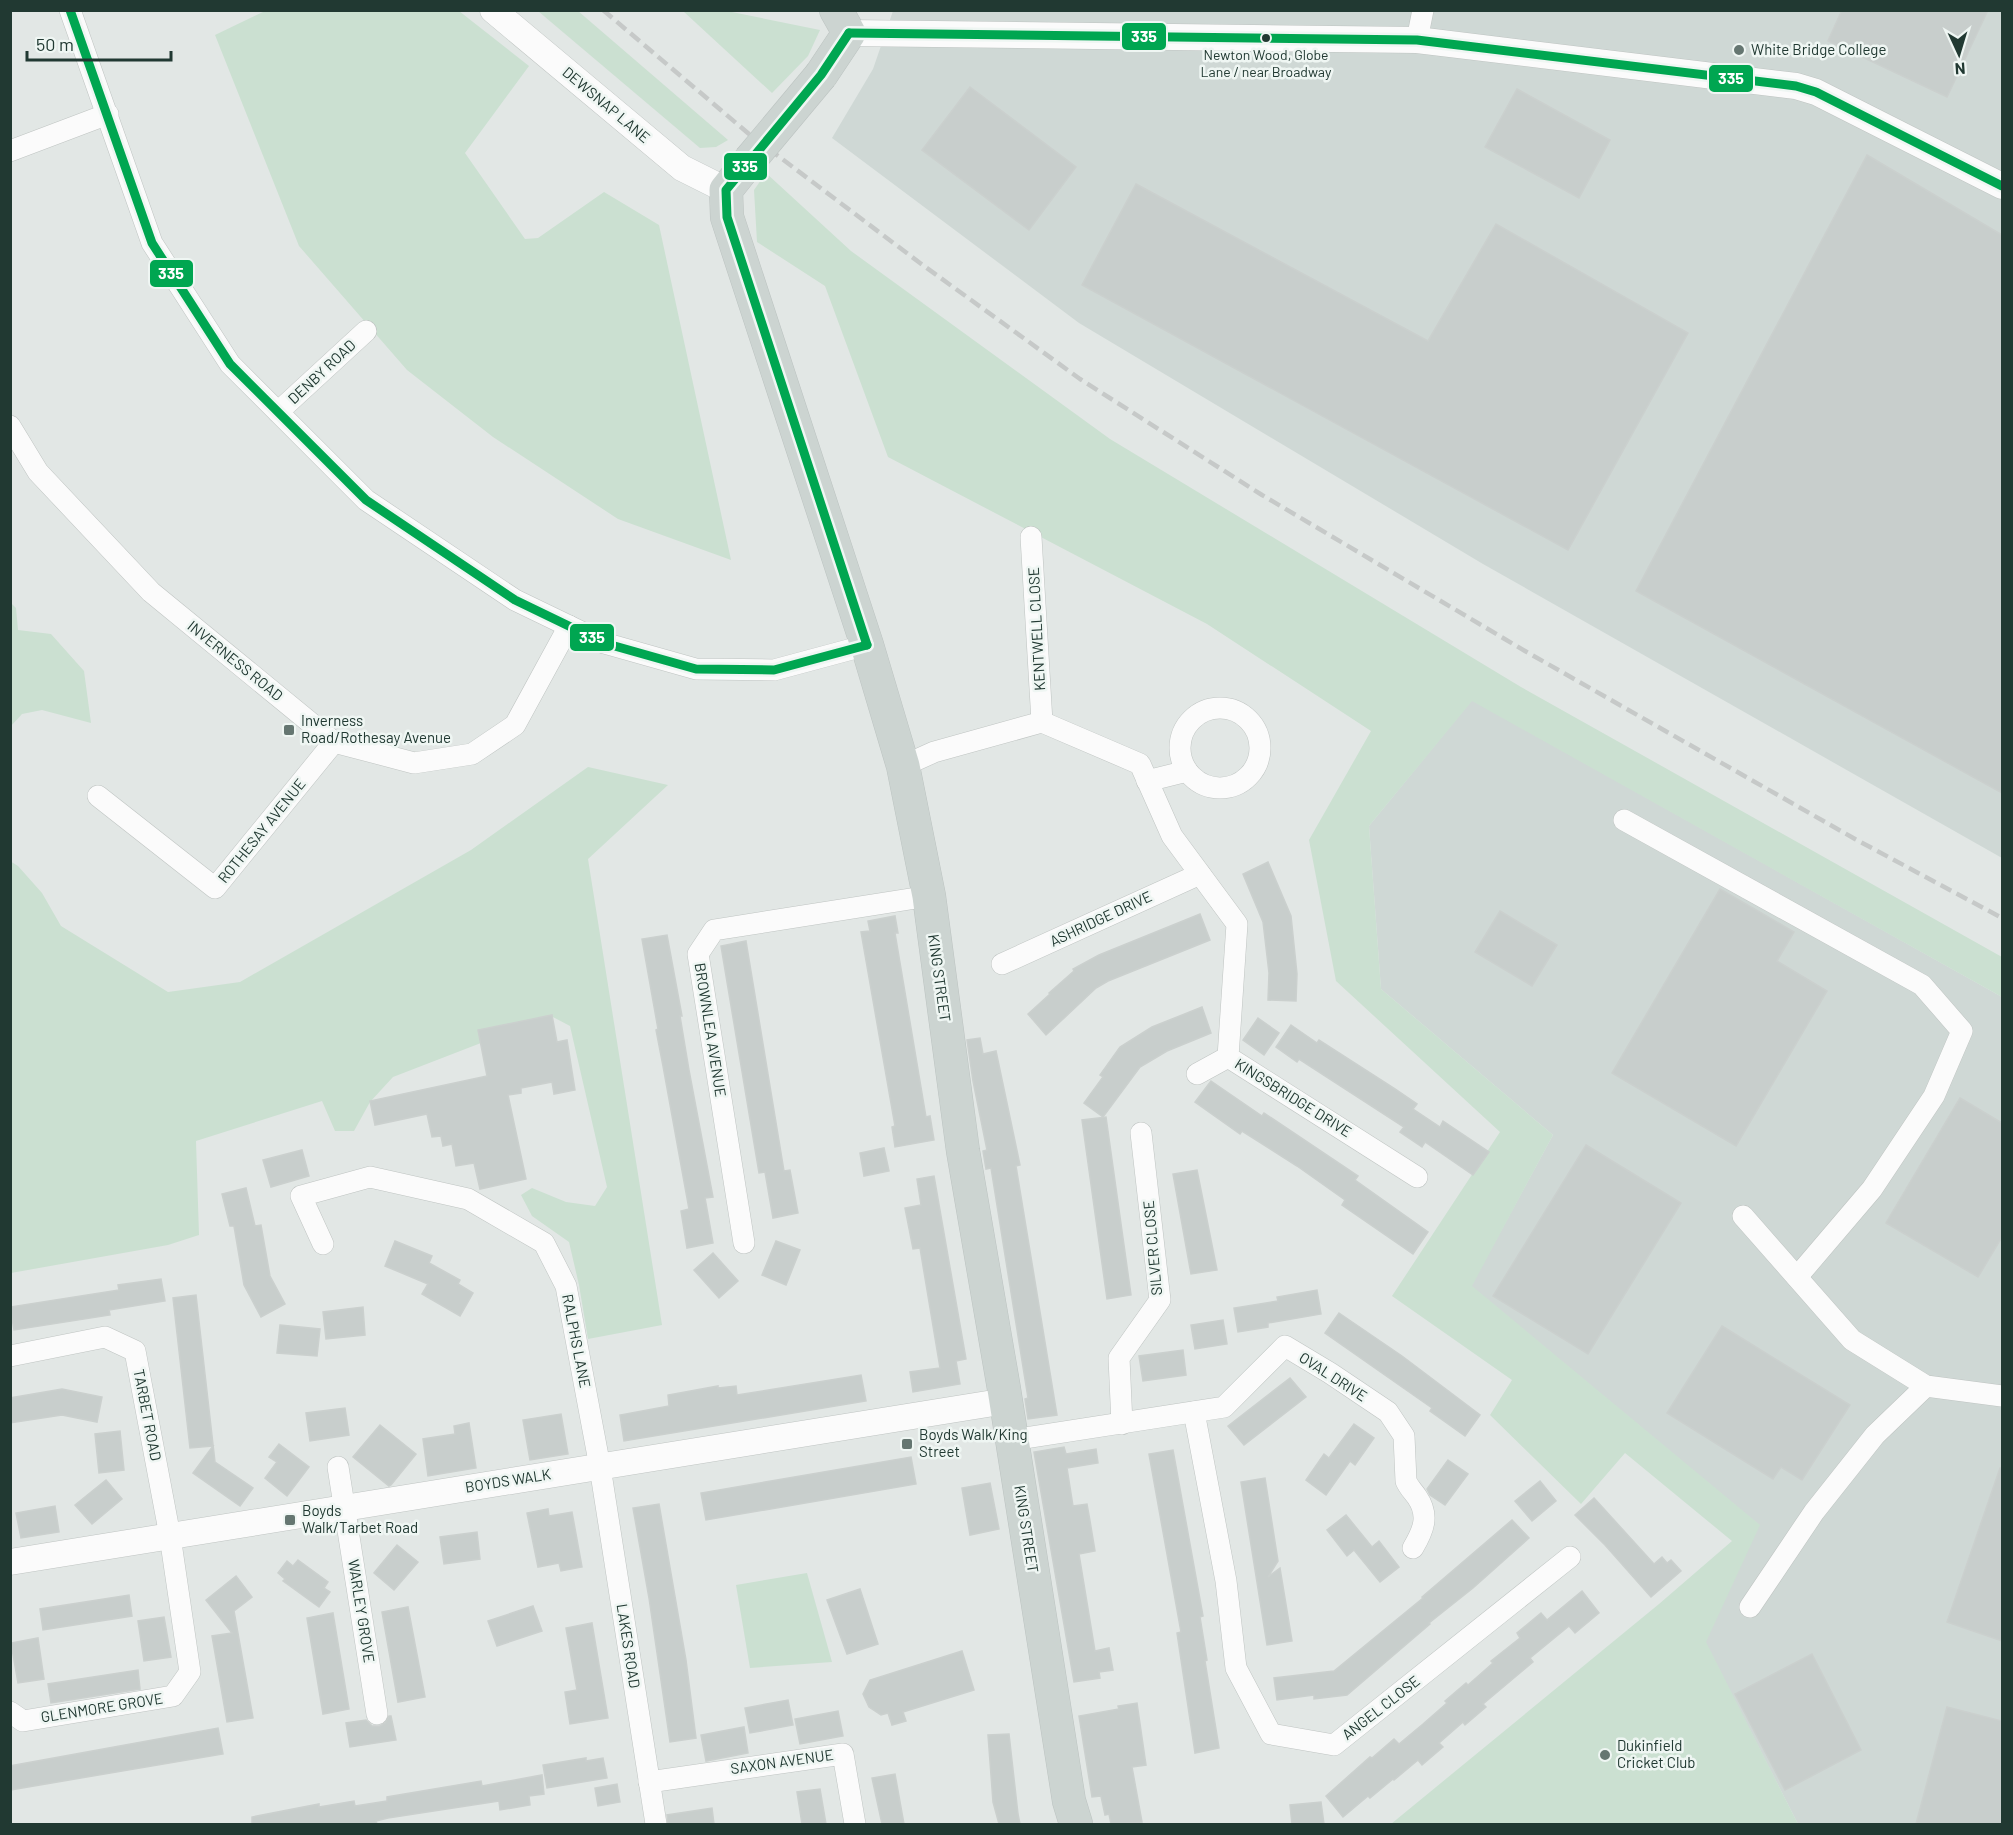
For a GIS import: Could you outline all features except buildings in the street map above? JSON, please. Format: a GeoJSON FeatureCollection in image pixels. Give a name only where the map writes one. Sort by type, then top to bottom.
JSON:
{"type":"FeatureCollection","features":[{"type":"Feature","properties":{"kind":"main road"},"geometry":{"type":"LineString","coordinates":[[726,189],[820,75],[843,22]]}},
{"type":"Feature","properties":{"kind":"main road","name":"KING STREET"},"geometry":{"type":"LineString","coordinates":[[726,189],[727,217],[867,645],[903,766],[929,896],[963,1151],[1006,1401],[1069,1801],[1076,1824]]}},
{"type":"Feature","properties":{"kind":"street"},"geometry":{"type":"LineString","coordinates":[[70,10],[152,243],[230,364],[366,500],[515,600],[604,643],[696,669],[774,670],[867,645]]}},
{"type":"Feature","properties":{"kind":"street","name":"DEWSNAP LANE"},"geometry":{"type":"LineString","coordinates":[[493,10],[682,168],[726,189]]}},
{"type":"Feature","properties":{"kind":"street"},"geometry":{"type":"LineString","coordinates":[[1417,40],[1423,10]]}},
{"type":"Feature","properties":{"kind":"street"},"geometry":{"type":"LineString","coordinates":[[843,22],[1417,40],[1796,86],[1816,92],[2002,186]]}},
{"type":"Feature","properties":{"kind":"street"},"geometry":{"type":"LineString","coordinates":[[10,151],[108,114]]}},
{"type":"Feature","properties":{"kind":"street","name":"DENBY ROAD"},"geometry":{"type":"LineString","coordinates":[[278,412],[366,331]]}},
{"type":"Feature","properties":{"kind":"street","name":"INVERNESS ROAD"},"geometry":{"type":"LineString","coordinates":[[10,426],[38,472],[151,592],[334,742],[414,763],[472,754],[516,725],[569,626]]}},
{"type":"Feature","properties":{"kind":"street","name":"KENTWELL CLOSE"},"geometry":{"type":"LineString","coordinates":[[1031,537],[1042,722]]}},
{"type":"Feature","properties":{"kind":"street"},"geometry":{"type":"LineString","coordinates":[[903,766],[934,752],[1042,722]]}},
{"type":"Feature","properties":{"kind":"street","name":"KINGSBRIDGE DRIVE"},"geometry":{"type":"LineString","coordinates":[[1042,722],[1140,764],[1172,837],[1237,924],[1228,1057],[1417,1177]]}},
{"type":"Feature","properties":{"kind":"street","name":"ROTHESAY AVENUE"},"geometry":{"type":"LineString","coordinates":[[98,796],[215,888],[334,742]]}},
{"type":"Feature","properties":{"kind":"street"},"geometry":{"type":"LineString","coordinates":[[1147,781],[1187,771]]}},
{"type":"Feature","properties":{"kind":"street"},"geometry":{"type":"LineString","coordinates":[[1624,820],[1923,985],[1962,1031],[1934,1096],[1922,1115],[1872,1189],[1797,1277]]}},
{"type":"Feature","properties":{"kind":"street","name":"ASHRIDGE DRIVE"},"geometry":{"type":"LineString","coordinates":[[1002,964],[1200,874]]}},
{"type":"Feature","properties":{"kind":"street","name":"BROWNLEA AVENUE"},"geometry":{"type":"LineString","coordinates":[[744,1243],[698,954],[714,930],[929,896]]}},
{"type":"Feature","properties":{"kind":"street"},"geometry":{"type":"LineString","coordinates":[[1197,1074],[1228,1057]]}},
{"type":"Feature","properties":{"kind":"street","name":"SILVER CLOSE"},"geometry":{"type":"LineString","coordinates":[[1122,1424],[1119,1358],[1160,1300],[1141,1133]]}},
{"type":"Feature","properties":{"kind":"street","name":"RALPHS LANE"},"geometry":{"type":"LineString","coordinates":[[323,1244],[301,1196],[370,1177],[468,1199],[544,1242],[566,1286],[600,1467]]}},
{"type":"Feature","properties":{"kind":"street"},"geometry":{"type":"LineString","coordinates":[[1743,1216],[1852,1340],[1926,1386],[2002,1396]]}},
{"type":"Feature","properties":{"kind":"street","name":"TARBET ROAD"},"geometry":{"type":"LineString","coordinates":[[10,1356],[105,1337],[135,1351],[170,1536]]}},
{"type":"Feature","properties":{"kind":"street","name":"OVAL DRIVE"},"geometry":{"type":"LineString","coordinates":[[1012,1440],[1224,1407],[1285,1346],[1388,1412],[1404,1436],[1406,1481],[1418,1497],[1424,1520],[1423,1531],[1413,1548]]}},
{"type":"Feature","properties":{"kind":"street"},"geometry":{"type":"LineString","coordinates":[[1750,1607],[1814,1512],[1875,1435],[1926,1386]]}},
{"type":"Feature","properties":{"kind":"street","name":"BOYDS WALK"},"geometry":{"type":"LineString","coordinates":[[10,1562],[1006,1401]]}},
{"type":"Feature","properties":{"kind":"street","name":"ANGEL CLOSE"},"geometry":{"type":"LineString","coordinates":[[1194,1412],[1226,1581],[1236,1668],[1271,1734],[1334,1745],[1570,1557]]}},
{"type":"Feature","properties":{"kind":"street","name":"WARLEY GROVE"},"geometry":{"type":"LineString","coordinates":[[338,1467],[377,1714]]}},
{"type":"Feature","properties":{"kind":"street","name":"LAKES ROAD"},"geometry":{"type":"LineString","coordinates":[[600,1467],[656,1824]]}},
{"type":"Feature","properties":{"kind":"street","name":"GLENMORE GROVE"},"geometry":{"type":"LineString","coordinates":[[10,1712],[23,1721],[173,1696],[190,1672],[170,1536]]}},
{"type":"Feature","properties":{"kind":"street","name":"SAXON AVENUE"},"geometry":{"type":"LineString","coordinates":[[649,1782],[843,1754],[855,1824]]}},
{"type":"Feature","properties":{"kind":"shaded area"},"geometry":{"type":"Polygon","coordinates":[[[893,11],[2002,11],[2002,858],[1483,564],[1079,323],[832,138],[873,69],[893,11]]]}},
{"type":"Feature","properties":{"kind":"shaded area"},"geometry":{"type":"Polygon","coordinates":[[[1472,700],[2002,997],[2002,1824],[1798,1824],[1705,1642],[1759,1525],[1471,1286],[1553,1135],[1381,989],[1369,826],[1472,700]]]}},
{"type":"Feature","properties":{"kind":"green space"},"geometry":{"type":"Polygon","coordinates":[[[265,11],[459,11],[529,66],[465,153],[525,239],[538,238],[604,192],[659,225],[731,560],[618,519],[493,437],[407,370],[299,246],[215,35],[265,11]]]}},
{"type":"Feature","properties":{"kind":"green space"},"geometry":{"type":"Polygon","coordinates":[[[538,11],[578,11],[728,140],[716,147],[700,148],[538,11]]]}},
{"type":"Feature","properties":{"kind":"green space"},"geometry":{"type":"Polygon","coordinates":[[[683,11],[727,11],[820,30],[808,56],[772,93],[683,11]]]}},
{"type":"Feature","properties":{"kind":"green space"},"geometry":{"type":"Polygon","coordinates":[[[766,173],[851,251],[1110,439],[1521,687],[2002,957],[2002,997],[1472,701],[1369,826],[1381,989],[1553,1135],[1472,1286],[1760,1525],[1706,1642],[1798,1824],[1391,1824],[1659,1604],[1732,1541],[1625,1453],[1581,1504],[1490,1415],[1512,1380],[1392,1296],[1500,1132],[1336,981],[1309,840],[1371,731],[1207,624],[888,457],[825,286],[757,242],[754,190],[766,173]]]}},
{"type":"Feature","properties":{"kind":"green space"},"geometry":{"type":"Polygon","coordinates":[[[11,603],[16,608],[18,630],[51,634],[84,671],[91,723],[42,710],[22,714],[11,726],[11,603]]]}},
{"type":"Feature","properties":{"kind":"green space"},"geometry":{"type":"Polygon","coordinates":[[[588,767],[668,785],[588,859],[662,1325],[588,1339],[569,1242],[532,1216],[521,1195],[532,1188],[566,1202],[595,1206],[607,1187],[570,1026],[551,1016],[393,1077],[370,1102],[354,1131],[335,1131],[322,1101],[196,1141],[199,1235],[168,1245],[11,1273],[10,861],[18,866],[42,893],[61,926],[168,992],[240,982],[471,850],[588,767]]]}},
{"type":"Feature","properties":{"kind":"green space"},"geometry":{"type":"Polygon","coordinates":[[[807,1573],[832,1662],[750,1668],[736,1585],[807,1573]]]}},
{"type":"Feature","properties":{"kind":"railway"},"geometry":{"type":"LineString","coordinates":[[603,10],[749,134],[920,263],[1080,379],[1262,495],[1525,651],[1855,839],[2002,918]]}},
{"type":"Feature","properties":{"kind":"transit line","name":"335"},"geometry":{"type":"LineString","coordinates":[[70,10],[152,243],[230,364],[366,500],[515,600],[604,643],[696,669],[774,670],[867,645]]}},
{"type":"Feature","properties":{"kind":"transit line","name":"335"},"geometry":{"type":"LineString","coordinates":[[849,33],[1417,40],[1796,86],[1816,92],[2002,186]]}},
{"type":"Feature","properties":{"kind":"transit line","name":"335"},"geometry":{"type":"LineString","coordinates":[[849,33],[821,75],[726,190],[727,217],[867,645]]}},
{"type":"Feature","properties":{"kind":"place","name":"Newton Wood, Globe Lane / near Broadway"},"geometry":{"type":"Point","coordinates":[1266,38]}},
{"type":"Feature","properties":{"kind":"place","name":"White Bridge College"},"geometry":{"type":"Point","coordinates":[1739,50]}},
{"type":"Feature","properties":{"kind":"place","name":"Inverness Road/Rothesay Avenue"},"geometry":{"type":"Point","coordinates":[289,730]}},
{"type":"Feature","properties":{"kind":"place","name":"Boyds Walk/King Street"},"geometry":{"type":"Point","coordinates":[907,1444]}},
{"type":"Feature","properties":{"kind":"place","name":"Boyds Walk/Tarbet Road"},"geometry":{"type":"Point","coordinates":[290,1520]}},
{"type":"Feature","properties":{"kind":"place","name":"Dukinfield Cricket Club"},"geometry":{"type":"Point","coordinates":[1605,1755]}}]}
